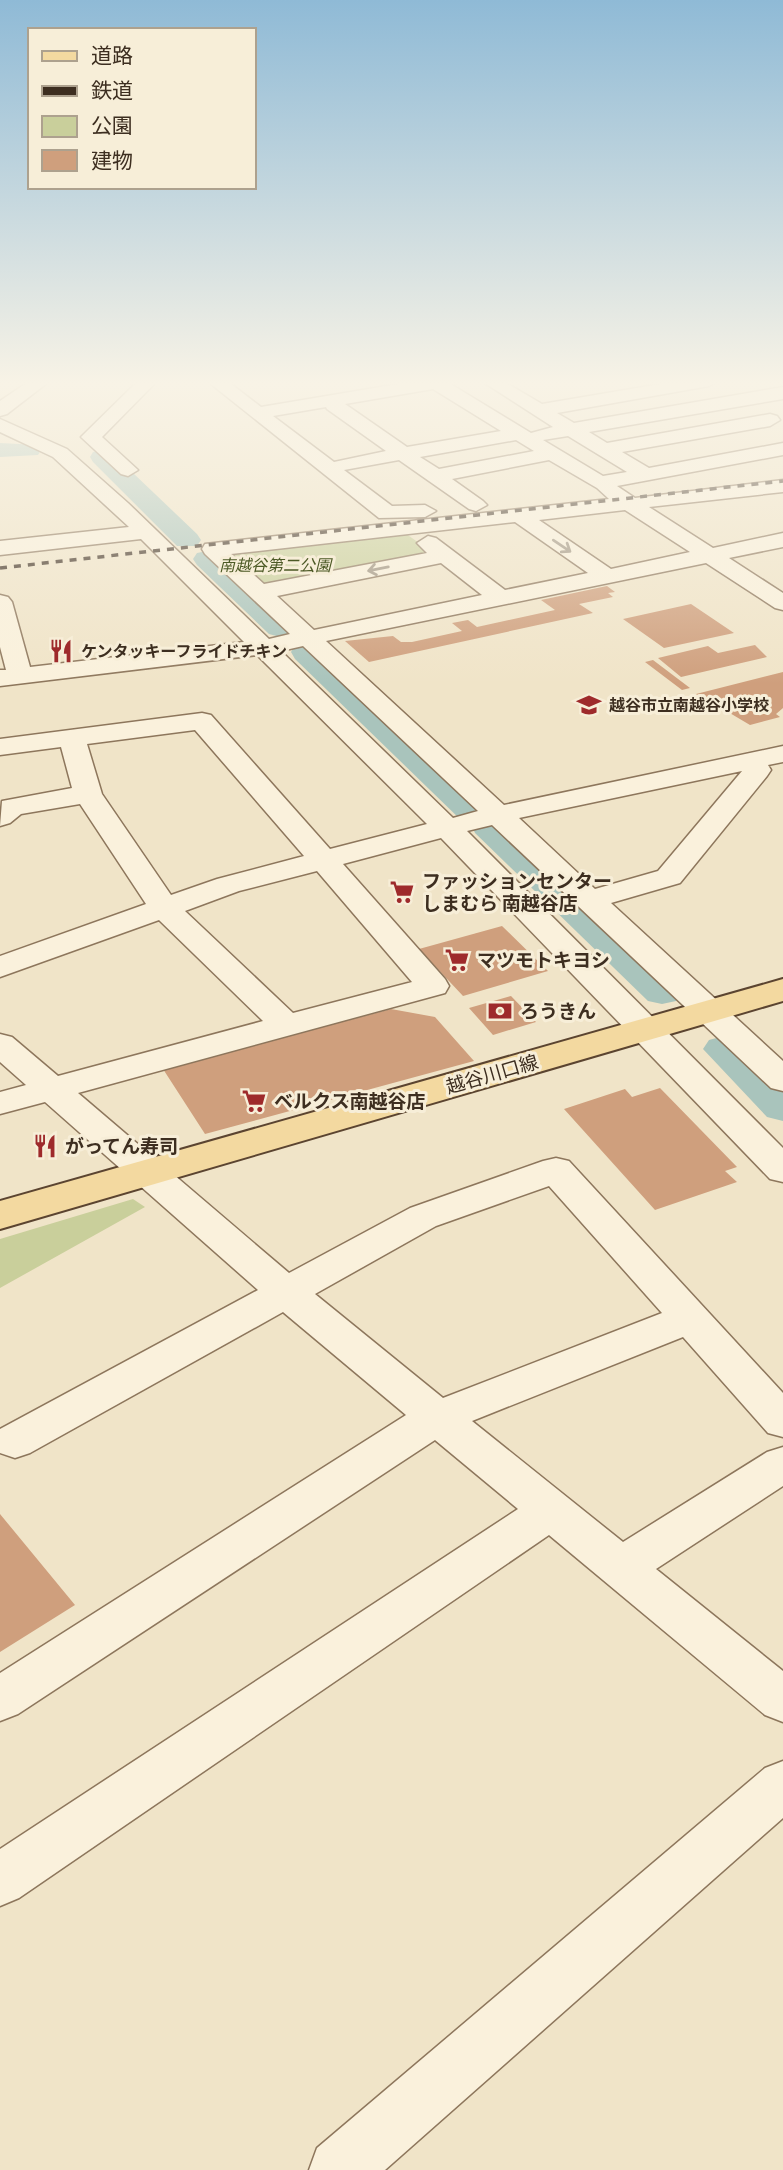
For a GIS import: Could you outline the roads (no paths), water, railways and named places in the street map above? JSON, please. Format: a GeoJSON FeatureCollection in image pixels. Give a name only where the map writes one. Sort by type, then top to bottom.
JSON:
{"type":"FeatureCollection","features":[{"type":"Feature","properties":{"kind":"main road","name":"越谷川口線"},"geometry":{"type":"LineString","coordinates":[[0,1214],[783,990]]}},
{"type":"Feature","properties":{"kind":"street"},"geometry":{"type":"LineString","coordinates":[[97,481],[145,532],[448,829],[783,1170]]}},
{"type":"Feature","properties":{"kind":"street"},"geometry":{"type":"LineString","coordinates":[[346,481],[501,598]]}},
{"type":"Feature","properties":{"kind":"street"},"geometry":{"type":"LineString","coordinates":[[442,481],[476,505]]}},
{"type":"Feature","properties":{"kind":"street"},"geometry":{"type":"LineString","coordinates":[[597,481],[717,554],[783,588]]}},
{"type":"Feature","properties":{"kind":"street"},"geometry":{"type":"LineString","coordinates":[[397,520],[518,515],[620,495],[636,481]]}},
{"type":"Feature","properties":{"kind":"street"},"geometry":{"type":"LineString","coordinates":[[783,486],[476,505],[213,549],[592,899],[783,1080]]}},
{"type":"Feature","properties":{"kind":"street"},"geometry":{"type":"LineString","coordinates":[[518,515],[607,576]]}},
{"type":"Feature","properties":{"kind":"street"},"geometry":{"type":"LineString","coordinates":[[0,548],[145,532]]}},
{"type":"Feature","properties":{"kind":"street"},"geometry":{"type":"LineString","coordinates":[[0,602],[10,677],[264,647],[783,540]]}},
{"type":"Feature","properties":{"kind":"street"},"geometry":{"type":"LineString","coordinates":[[717,554],[783,603]]}},
{"type":"Feature","properties":{"kind":"street"},"geometry":{"type":"LineString","coordinates":[[260,592],[445,556]]}},
{"type":"Feature","properties":{"kind":"street"},"geometry":{"type":"LineString","coordinates":[[0,747],[202,721],[433,986],[0,1103]]}},
{"type":"Feature","properties":{"kind":"street"},"geometry":{"type":"LineString","coordinates":[[72,738],[88,794],[166,909],[287,1026]]}},
{"type":"Feature","properties":{"kind":"street"},"geometry":{"type":"LineString","coordinates":[[0,967],[228,886],[500,814],[783,754]]}},
{"type":"Feature","properties":{"kind":"street"},"geometry":{"type":"LineString","coordinates":[[592,899],[669,877],[757,770],[746,761]]}},
{"type":"Feature","properties":{"kind":"street"},"geometry":{"type":"LineString","coordinates":[[0,817],[12,807],[88,794]]}},
{"type":"Feature","properties":{"kind":"street"},"geometry":{"type":"LineString","coordinates":[[0,1044],[314,1316],[783,1700]]}},
{"type":"Feature","properties":{"kind":"street"},"geometry":{"type":"LineString","coordinates":[[15,1441],[424,1217],[556,1170],[783,1421]]}},
{"type":"Feature","properties":{"kind":"street"},"geometry":{"type":"LineString","coordinates":[[0,1699],[437,1417],[689,1319]]}},
{"type":"Feature","properties":{"kind":"street"},"geometry":{"type":"LineString","coordinates":[[621,1567],[783,1464]]}},
{"type":"Feature","properties":{"kind":"street"},"geometry":{"type":"LineString","coordinates":[[0,1880],[551,1510]]}},
{"type":"Feature","properties":{"kind":"street"},"geometry":{"type":"LineString","coordinates":[[339,2170],[783,1785]]}},
{"type":"Feature","properties":{"kind":"waterway"},"geometry":{"type":"LineString","coordinates":[[127,481],[187,540]]}},
{"type":"Feature","properties":{"kind":"waterway"},"geometry":{"type":"LineString","coordinates":[[207,559],[280,628]]}},
{"type":"Feature","properties":{"kind":"waterway"},"geometry":{"type":"LineString","coordinates":[[306,652],[477,815]]}},
{"type":"Feature","properties":{"kind":"waterway"},"geometry":{"type":"LineString","coordinates":[[488,825],[662,992]]}},
{"type":"Feature","properties":{"kind":"waterway"},"geometry":{"type":"LineString","coordinates":[[724,1049],[783,1107]]}},
{"type":"Feature","properties":{"kind":"railway"},"geometry":{"type":"LineString","coordinates":[[0,568],[781,481]]}},
{"type":"Feature","properties":{"kind":"place","name":"ケンタッキーフライドチキン"},"geometry":{"type":"Point","coordinates":[61,651]}},
{"type":"Feature","properties":{"kind":"place","name":"越谷市立南越谷小学校"},"geometry":{"type":"Point","coordinates":[589,705]}},
{"type":"Feature","properties":{"kind":"place","name":"ファッションセンター しまむら 南越谷店"},"geometry":{"type":"Point","coordinates":[402,892]}},
{"type":"Feature","properties":{"kind":"place","name":"マツモトキヨシ"},"geometry":{"type":"Point","coordinates":[457,960]}},
{"type":"Feature","properties":{"kind":"place","name":"ろうきん"},"geometry":{"type":"Point","coordinates":[500,1011]}},
{"type":"Feature","properties":{"kind":"place","name":"ベルクス南越谷店"},"geometry":{"type":"Point","coordinates":[254,1101]}},
{"type":"Feature","properties":{"kind":"place","name":"がってん寿司"},"geometry":{"type":"Point","coordinates":[45,1146]}},
{"type":"Feature","properties":{"kind":"park label","name":"南越谷第二公園"},"geometry":{"type":"Point","coordinates":[275,565]}}]}
